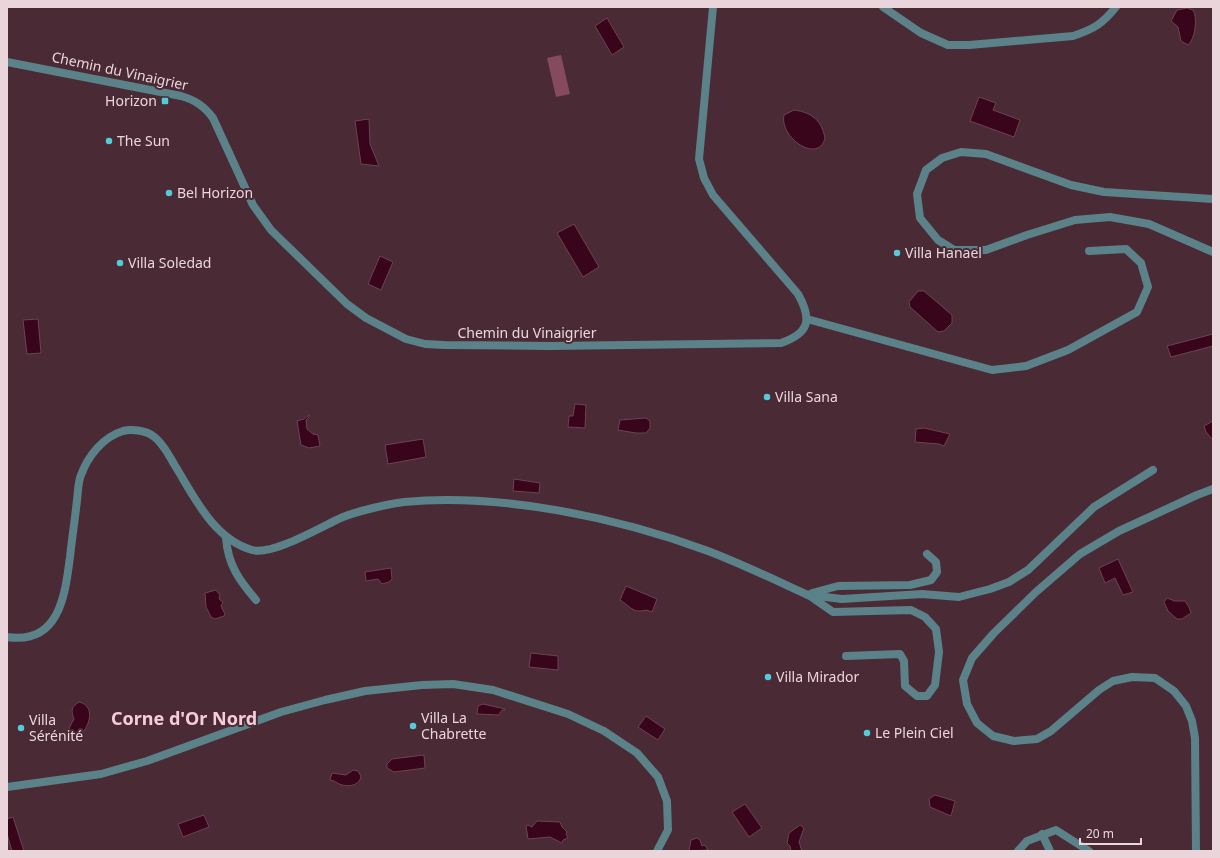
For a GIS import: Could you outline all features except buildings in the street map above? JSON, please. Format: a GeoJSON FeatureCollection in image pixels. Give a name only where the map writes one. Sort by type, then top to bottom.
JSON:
{"type":"FeatureCollection","features":[{"type":"Feature","properties":{"kind":"street"},"geometry":{"type":"LineString","coordinates":[[713,7],[699,159],[704,178],[713,195],[798,294],[807,309],[807,319],[992,370],[1026,366],[1068,350],[1137,312],[1148,287],[1141,263],[1126,249],[1090,252]]}},
{"type":"Feature","properties":{"kind":"street"},"geometry":{"type":"LineString","coordinates":[[883,7],[921,33],[936,41],[948,45],[969,45],[1074,36],[1089,31],[1101,24],[1116,7]]}},
{"type":"Feature","properties":{"kind":"street","name":"Chemin du Vinaigrier"},"geometry":{"type":"LineString","coordinates":[[7,62],[181,96],[194,100],[206,109],[213,118],[253,205],[271,230],[347,304],[366,318],[406,339],[425,344],[452,346],[781,342],[793,338],[801,332],[807,319]]}},
{"type":"Feature","properties":{"kind":"street"},"geometry":{"type":"LineString","coordinates":[[1213,199],[1104,192],[1071,185],[986,154],[961,152],[942,158],[926,170],[917,194],[920,218],[938,240],[954,250],[986,250],[1075,220],[1110,217],[1149,224],[1213,252]]}},
{"type":"Feature","properties":{"kind":"street"},"geometry":{"type":"LineString","coordinates":[[7,638],[19,639],[39,633],[56,617],[65,594],[80,476],[91,455],[105,440],[123,431],[139,430],[152,435],[167,452],[206,515],[226,538],[254,551],[275,548],[345,516],[402,502],[482,501],[555,510],[638,529],[709,552],[808,595],[832,612],[911,610],[924,617],[936,629],[938,652],[935,685],[927,696],[917,696],[905,686],[904,661],[900,654],[846,656]]}},
{"type":"Feature","properties":{"kind":"street"},"geometry":{"type":"LineString","coordinates":[[808,595],[842,599],[922,594],[959,597],[1009,582],[1028,570],[1094,507],[1153,470]]}},
{"type":"Feature","properties":{"kind":"street"},"geometry":{"type":"LineString","coordinates":[[1196,851],[1195,738],[1192,721],[1186,706],[1174,691],[1155,678],[1132,677],[1113,681],[1099,690],[1051,731],[1036,739],[1014,741],[993,736],[977,723],[967,704],[963,680],[972,658],[994,633],[1036,592],[1080,554],[1119,532],[1213,489]]}},
{"type":"Feature","properties":{"kind":"street"},"geometry":{"type":"LineString","coordinates":[[226,538],[227,555],[240,582],[256,600]]}},
{"type":"Feature","properties":{"kind":"street"},"geometry":{"type":"LineString","coordinates":[[808,595],[838,586],[910,585],[930,580],[937,572],[936,562],[927,554]]}},
{"type":"Feature","properties":{"kind":"street"},"geometry":{"type":"LineString","coordinates":[[7,787],[101,774],[147,761],[282,712],[325,700],[372,691],[422,685],[453,684],[493,690],[568,714],[604,731],[637,752],[658,777],[667,801],[668,830],[657,851]]}},
{"type":"Feature","properties":{"kind":"street"},"geometry":{"type":"LineString","coordinates":[[1018,851],[1026,841],[1056,830],[1089,851]]}},
{"type":"Feature","properties":{"kind":"street"},"geometry":{"type":"LineString","coordinates":[[1042,834],[1050,851]]}},
{"type":"Feature","properties":{"kind":"shaded area"},"geometry":{"type":"Polygon","coordinates":[[[1187,8],[1193,10],[1195,13],[1194,34],[1188,45],[1181,41],[1178,27],[1171,21],[1177,10],[1187,8]]]}},
{"type":"Feature","properties":{"kind":"shaded area"},"geometry":{"type":"Polygon","coordinates":[[[607,18],[624,47],[612,55],[595,26],[607,18]]]}},
{"type":"Feature","properties":{"kind":"shaded area"},"geometry":{"type":"Polygon","coordinates":[[[561,55],[570,94],[556,97],[547,58],[561,55]]]}},
{"type":"Feature","properties":{"kind":"shaded area"},"geometry":{"type":"Polygon","coordinates":[[[979,97],[996,103],[993,110],[1020,120],[1014,137],[970,121],[979,97]]]}},
{"type":"Feature","properties":{"kind":"shaded area"},"geometry":{"type":"Polygon","coordinates":[[[794,110],[811,115],[819,122],[825,138],[821,146],[815,149],[800,145],[787,132],[784,123],[784,115],[794,110]]]}},
{"type":"Feature","properties":{"kind":"shaded area"},"geometry":{"type":"Polygon","coordinates":[[[369,119],[370,144],[379,166],[361,164],[355,121],[369,119]]]}},
{"type":"Feature","properties":{"kind":"shaded area"},"geometry":{"type":"Polygon","coordinates":[[[574,224],[599,267],[583,277],[557,233],[574,224]]]}},
{"type":"Feature","properties":{"kind":"shaded area"},"geometry":{"type":"Polygon","coordinates":[[[380,256],[393,262],[381,290],[368,284],[380,256]]]}},
{"type":"Feature","properties":{"kind":"shaded area"},"geometry":{"type":"Polygon","coordinates":[[[918,291],[924,291],[952,315],[952,323],[944,331],[938,332],[910,307],[909,302],[918,291]]]}},
{"type":"Feature","properties":{"kind":"shaded area"},"geometry":{"type":"Polygon","coordinates":[[[38,319],[41,353],[27,354],[23,320],[38,319]]]}},
{"type":"Feature","properties":{"kind":"shaded area"},"geometry":{"type":"Polygon","coordinates":[[[1213,334],[1213,346],[1171,357],[1167,346],[1213,334]]]}},
{"type":"Feature","properties":{"kind":"shaded area"},"geometry":{"type":"Polygon","coordinates":[[[575,404],[586,405],[585,428],[568,427],[569,416],[573,416],[575,404]]]}},
{"type":"Feature","properties":{"kind":"shaded area"},"geometry":{"type":"Polygon","coordinates":[[[309,415],[306,420],[307,429],[313,434],[318,435],[320,446],[309,448],[301,445],[297,421],[304,419],[309,415]]]}},
{"type":"Feature","properties":{"kind":"shaded area"},"geometry":{"type":"Polygon","coordinates":[[[646,418],[650,421],[650,428],[646,433],[618,430],[620,420],[646,418]]]}},
{"type":"Feature","properties":{"kind":"shaded area"},"geometry":{"type":"Polygon","coordinates":[[[1213,421],[1213,440],[1206,432],[1204,426],[1213,421]]]}},
{"type":"Feature","properties":{"kind":"shaded area"},"geometry":{"type":"Polygon","coordinates":[[[924,428],[950,434],[944,446],[939,444],[915,442],[916,429],[924,428]]]}},
{"type":"Feature","properties":{"kind":"shaded area"},"geometry":{"type":"Polygon","coordinates":[[[423,439],[426,457],[388,464],[385,445],[423,439]]]}},
{"type":"Feature","properties":{"kind":"shaded area"},"geometry":{"type":"Polygon","coordinates":[[[514,479],[540,483],[539,493],[513,491],[514,479]]]}},
{"type":"Feature","properties":{"kind":"shaded area"},"geometry":{"type":"Polygon","coordinates":[[[1118,559],[1133,592],[1123,595],[1115,578],[1105,583],[1099,568],[1118,559]]]}},
{"type":"Feature","properties":{"kind":"shaded area"},"geometry":{"type":"Polygon","coordinates":[[[391,568],[392,579],[389,582],[382,584],[378,579],[366,581],[365,572],[391,568]]]}},
{"type":"Feature","properties":{"kind":"shaded area"},"geometry":{"type":"Polygon","coordinates":[[[626,586],[657,599],[652,612],[632,609],[620,600],[626,586]]]}},
{"type":"Feature","properties":{"kind":"shaded area"},"geometry":{"type":"Polygon","coordinates":[[[216,590],[220,595],[219,599],[223,602],[221,606],[225,614],[224,616],[215,619],[211,617],[206,607],[205,593],[216,590]]]}},
{"type":"Feature","properties":{"kind":"shaded area"},"geometry":{"type":"Polygon","coordinates":[[[1167,598],[1175,601],[1185,601],[1191,613],[1182,619],[1177,619],[1168,611],[1164,602],[1167,598]]]}},
{"type":"Feature","properties":{"kind":"shaded area"},"geometry":{"type":"Polygon","coordinates":[[[531,653],[558,656],[558,670],[529,667],[531,653]]]}},
{"type":"Feature","properties":{"kind":"shaded area"},"geometry":{"type":"Polygon","coordinates":[[[79,702],[85,704],[88,708],[89,718],[85,729],[78,737],[72,735],[69,728],[74,719],[72,709],[79,702]]]}},
{"type":"Feature","properties":{"kind":"shaded area"},"geometry":{"type":"Polygon","coordinates":[[[483,704],[505,710],[502,710],[499,715],[477,714],[478,706],[483,704]]]}},
{"type":"Feature","properties":{"kind":"shaded area"},"geometry":{"type":"Polygon","coordinates":[[[646,716],[665,729],[658,740],[638,727],[646,716]]]}},
{"type":"Feature","properties":{"kind":"shaded area"},"geometry":{"type":"Polygon","coordinates":[[[424,755],[425,768],[394,772],[387,768],[387,764],[392,759],[424,755]]]}},
{"type":"Feature","properties":{"kind":"shaded area"},"geometry":{"type":"Polygon","coordinates":[[[353,770],[358,771],[361,776],[359,781],[354,785],[342,785],[330,780],[332,773],[346,775],[353,770]]]}},
{"type":"Feature","properties":{"kind":"shaded area"},"geometry":{"type":"Polygon","coordinates":[[[935,795],[955,801],[951,816],[930,807],[929,799],[935,795]]]}},
{"type":"Feature","properties":{"kind":"shaded area"},"geometry":{"type":"Polygon","coordinates":[[[745,804],[762,828],[749,837],[732,812],[745,804]]]}},
{"type":"Feature","properties":{"kind":"shaded area"},"geometry":{"type":"Polygon","coordinates":[[[204,815],[209,827],[183,837],[178,824],[204,815]]]}},
{"type":"Feature","properties":{"kind":"shaded area"},"geometry":{"type":"Polygon","coordinates":[[[13,817],[24,851],[12,851],[7,834],[7,819],[13,817]]]}},
{"type":"Feature","properties":{"kind":"shaded area"},"geometry":{"type":"Polygon","coordinates":[[[537,821],[560,822],[562,827],[567,832],[566,834],[568,838],[563,840],[562,843],[550,837],[528,839],[526,826],[528,825],[532,827],[537,821]]]}},
{"type":"Feature","properties":{"kind":"shaded area"},"geometry":{"type":"Polygon","coordinates":[[[800,825],[804,828],[799,842],[802,851],[791,851],[790,846],[787,843],[789,833],[800,825]]]}},
{"type":"Feature","properties":{"kind":"shaded area"},"geometry":{"type":"Polygon","coordinates":[[[697,838],[700,840],[702,846],[705,845],[708,850],[689,851],[691,840],[697,838]]]}},
{"type":"Feature","properties":{"kind":"place","name":"Horizon"},"geometry":{"type":"Point","coordinates":[165,101]}},
{"type":"Feature","properties":{"kind":"place","name":"The Sun"},"geometry":{"type":"Point","coordinates":[109,141]}},
{"type":"Feature","properties":{"kind":"place","name":"Bel Horizon"},"geometry":{"type":"Point","coordinates":[169,193]}},
{"type":"Feature","properties":{"kind":"place","name":"Villa Hanael"},"geometry":{"type":"Point","coordinates":[897,253]}},
{"type":"Feature","properties":{"kind":"place","name":"Villa Soledad"},"geometry":{"type":"Point","coordinates":[120,263]}},
{"type":"Feature","properties":{"kind":"place","name":"Villa Sana"},"geometry":{"type":"Point","coordinates":[767,397]}},
{"type":"Feature","properties":{"kind":"place","name":"Villa Mirador"},"geometry":{"type":"Point","coordinates":[768,677]}},
{"type":"Feature","properties":{"kind":"place","name":"Villa La Chabrette"},"geometry":{"type":"Point","coordinates":[413,726]}},
{"type":"Feature","properties":{"kind":"place","name":"Villa Sérénité"},"geometry":{"type":"Point","coordinates":[21,728]}},
{"type":"Feature","properties":{"kind":"place","name":"Le Plein Ciel"},"geometry":{"type":"Point","coordinates":[867,733]}},
{"type":"Feature","properties":{"kind":"district","name":"Corne d'Or Nord"},"geometry":{"type":"Point","coordinates":[184,719]}}]}
